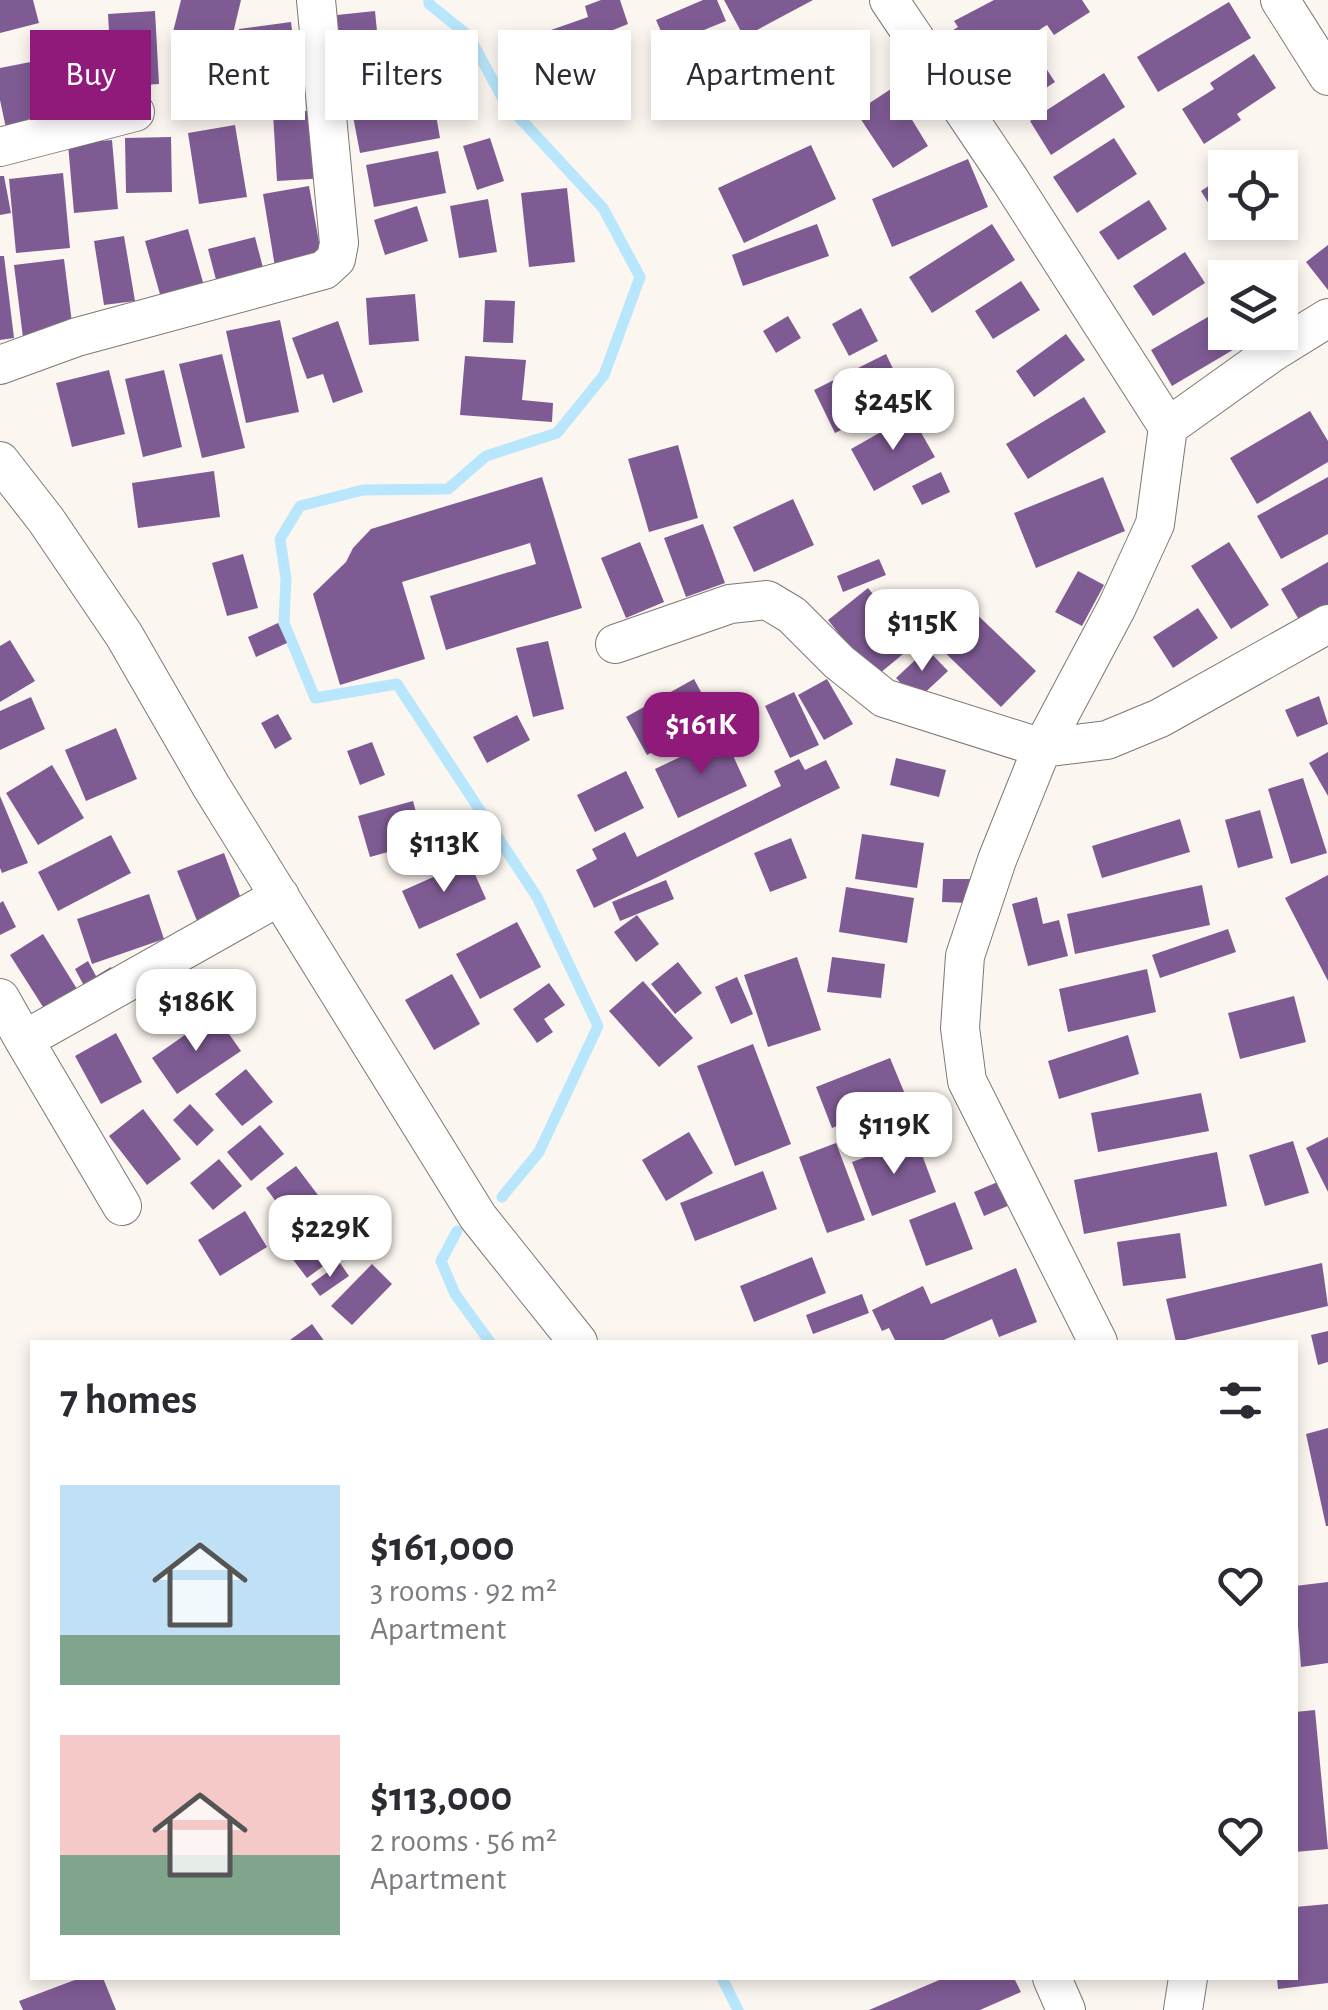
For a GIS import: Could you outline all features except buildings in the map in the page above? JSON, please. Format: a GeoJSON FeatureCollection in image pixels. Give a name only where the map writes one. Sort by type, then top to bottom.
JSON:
{"type":"FeatureCollection","features":[{"type":"Feature","properties":{"kind":"street"},"geometry":{"type":"LineString","coordinates":[[0,365],[77,337],[324,270],[336,259],[338,243],[316,0]]}},
{"type":"Feature","properties":{"kind":"street"},"geometry":{"type":"LineString","coordinates":[[889,0],[1168,427],[1155,524],[1117,607],[1042,748],[964,956],[960,1028],[967,1081],[1097,1340]]}},
{"type":"Feature","properties":{"kind":"street"},"geometry":{"type":"LineString","coordinates":[[1280,0],[1328,76]]}},
{"type":"Feature","properties":{"kind":"street"},"geometry":{"type":"LineString","coordinates":[[0,146],[103,120]]}},
{"type":"Feature","properties":{"kind":"street"},"geometry":{"type":"LineString","coordinates":[[1168,427],[1328,318]]}},
{"type":"Feature","properties":{"kind":"street"},"geometry":{"type":"LineString","coordinates":[[0,461],[46,520],[124,635],[211,786],[478,1217],[576,1340]]}},
{"type":"Feature","properties":{"kind":"street"},"geometry":{"type":"LineString","coordinates":[[615,644],[730,604],[767,600],[792,615],[884,698],[1042,748],[1107,740],[1160,718],[1328,624]]}},
{"type":"Feature","properties":{"kind":"street"},"geometry":{"type":"LineString","coordinates":[[24,1040],[280,896]]}},
{"type":"Feature","properties":{"kind":"street"},"geometry":{"type":"LineString","coordinates":[[0,998],[122,1206]]}},
{"type":"Feature","properties":{"kind":"street"},"geometry":{"type":"LineString","coordinates":[[1053,1980],[1066,2010]]}},
{"type":"Feature","properties":{"kind":"street"},"geometry":{"type":"LineString","coordinates":[[1182,2010],[1188,1980]]}},
{"type":"Feature","properties":{"kind":"waterway"},"geometry":{"type":"LineString","coordinates":[[429,0],[469,36],[504,101],[603,208],[640,277],[604,375],[557,433],[486,456],[448,489],[363,490],[300,506],[280,539],[286,579],[284,623],[315,698],[397,684],[537,897],[598,1026],[539,1152],[502,1197]]}},
{"type":"Feature","properties":{"kind":"waterway"},"geometry":{"type":"LineString","coordinates":[[457,1231],[441,1261],[455,1294],[489,1340]]}},
{"type":"Feature","properties":{"kind":"waterway"},"geometry":{"type":"LineString","coordinates":[[723,1980],[738,2010]]}}]}
